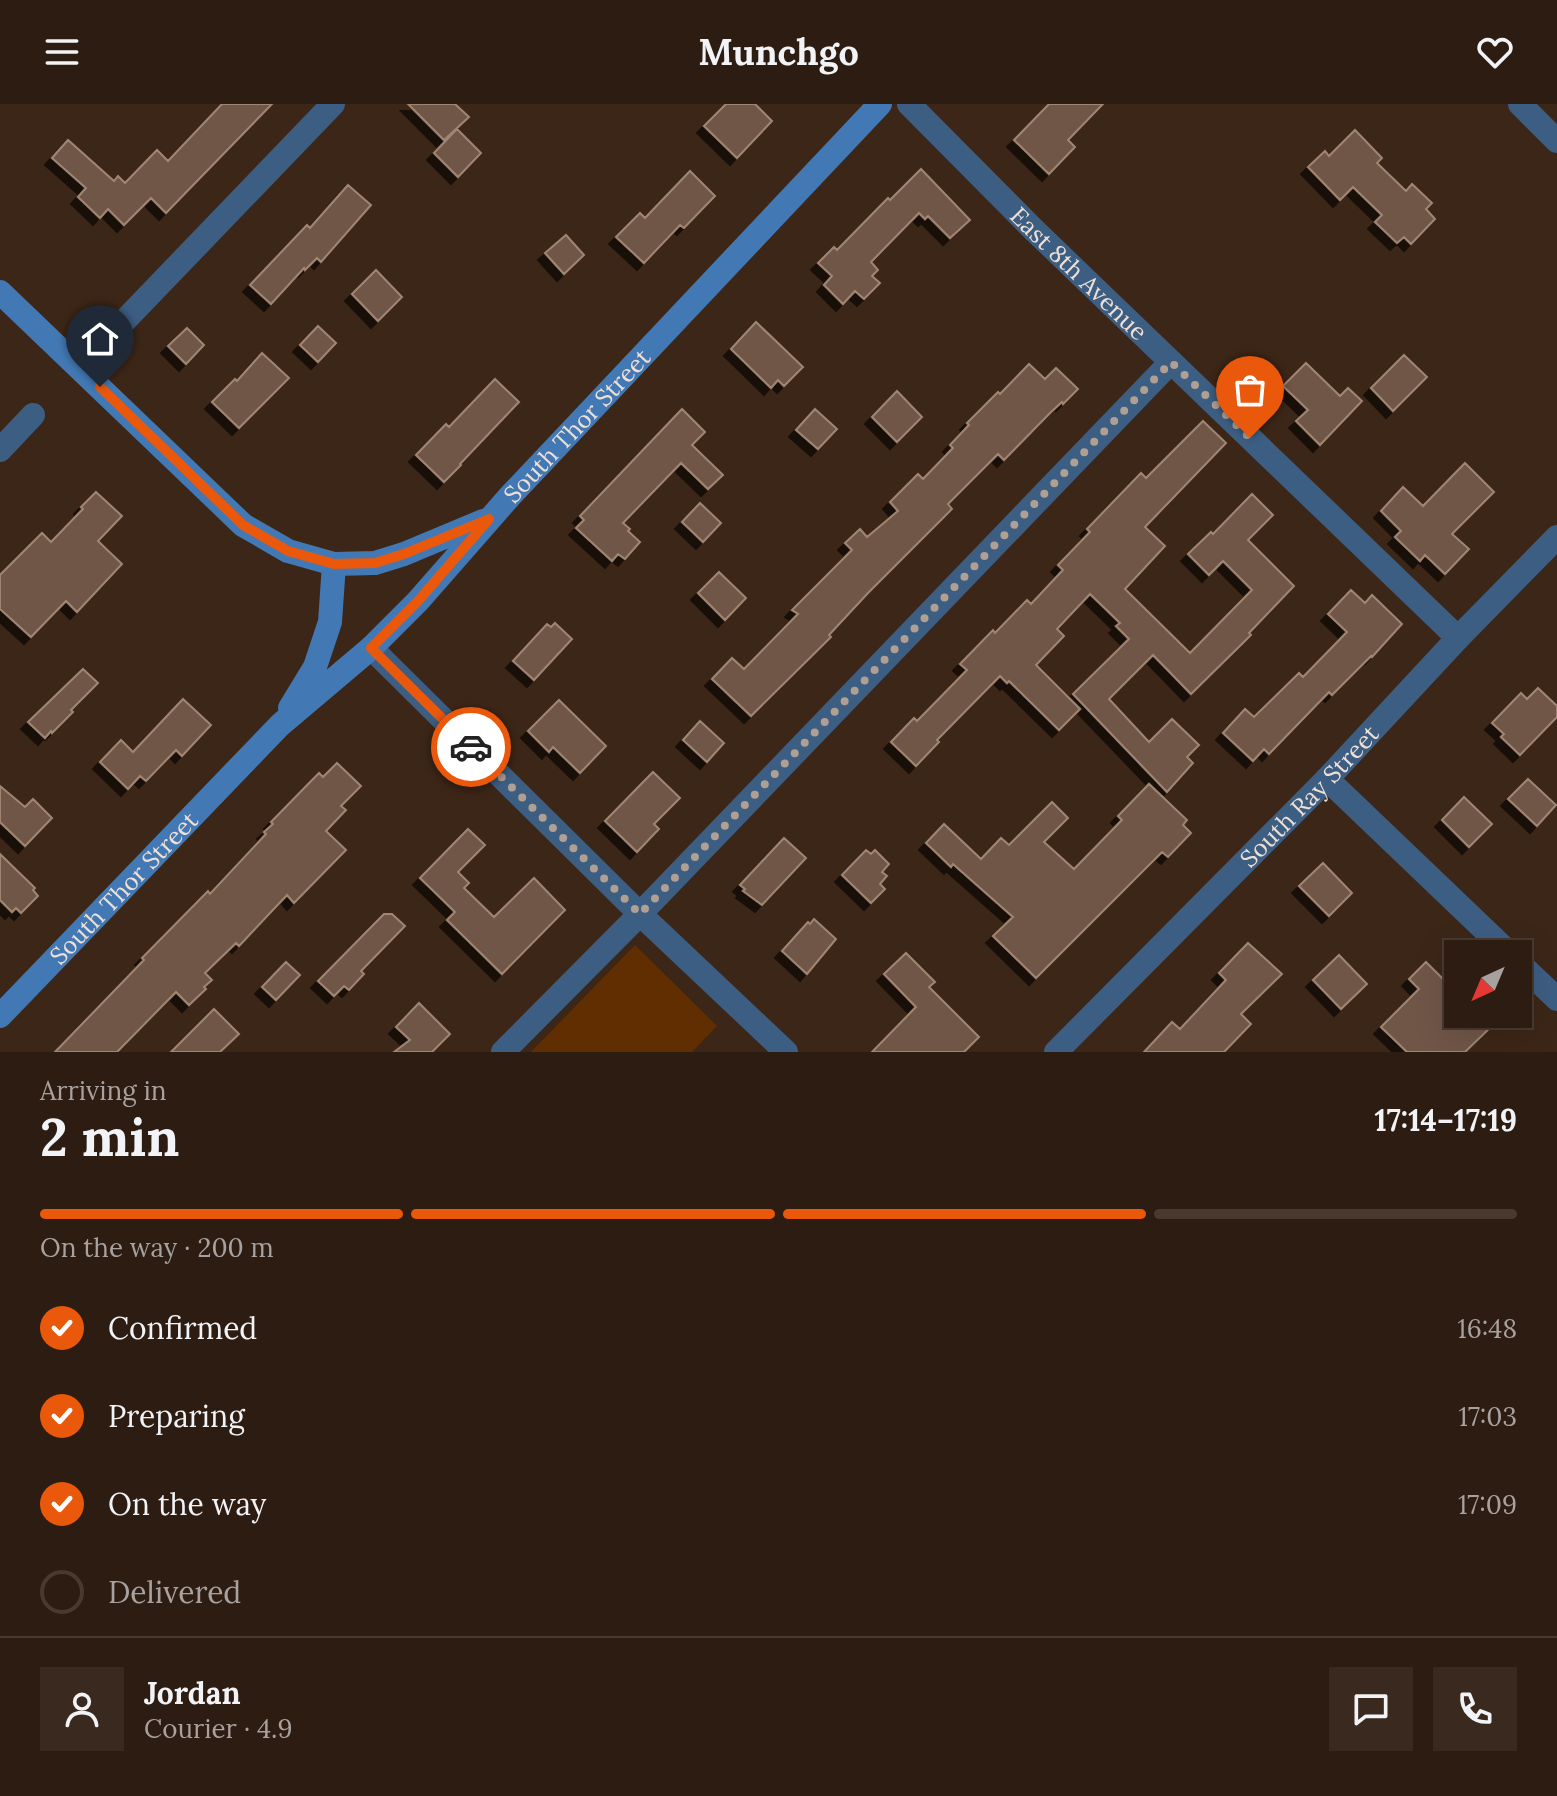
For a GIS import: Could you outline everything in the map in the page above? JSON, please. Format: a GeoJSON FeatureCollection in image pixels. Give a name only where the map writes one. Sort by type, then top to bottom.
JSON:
{"type":"FeatureCollection","features":[{"type":"Feature","properties":{"kind":"main road","name":"South Thor Street"},"geometry":{"type":"LineString","coordinates":[[0,1016],[280,725],[371,648],[418,601],[604,395],[880,104]]}},
{"type":"Feature","properties":{"kind":"main road"},"geometry":{"type":"LineString","coordinates":[[0,292],[243,525],[288,551],[334,564],[375,563],[489,519]]}},
{"type":"Feature","properties":{"kind":"main road"},"geometry":{"type":"LineString","coordinates":[[280,725],[315,667],[330,622],[334,564]]}},
{"type":"Feature","properties":{"kind":"street"},"geometry":{"type":"LineString","coordinates":[[80,367],[333,104]]}},
{"type":"Feature","properties":{"kind":"street","name":"East 8th Avenue"},"geometry":{"type":"LineString","coordinates":[[909,104],[1033,229],[1458,638]]}},
{"type":"Feature","properties":{"kind":"street"},"geometry":{"type":"LineString","coordinates":[[1520,104],[1557,141]]}},
{"type":"Feature","properties":{"kind":"street"},"geometry":{"type":"LineString","coordinates":[[503,1052],[640,914],[1171,362]]}},
{"type":"Feature","properties":{"kind":"street"},"geometry":{"type":"LineString","coordinates":[[0,450],[33,415]]}},
{"type":"Feature","properties":{"kind":"street","name":"South Ray Street"},"geometry":{"type":"LineString","coordinates":[[1056,1052],[1327,779],[1557,537]]}},
{"type":"Feature","properties":{"kind":"street"},"geometry":{"type":"LineString","coordinates":[[371,648],[640,914],[786,1052]]}},
{"type":"Feature","properties":{"kind":"street"},"geometry":{"type":"LineString","coordinates":[[1327,779],[1495,940]]}},
{"type":"Feature","properties":{"kind":"street"},"geometry":{"type":"LineString","coordinates":[[1532,975],[1557,999]]}},
{"type":"Feature","properties":{"kind":"shaded area"},"geometry":{"type":"Polygon","coordinates":[[[635,945],[717,1026],[692,1052],[531,1052],[635,945]]]}},
{"type":"Feature","properties":{"kind":"building"},"geometry":{"type":"Polygon","coordinates":[[[222,104],[272,104],[166,213],[151,198],[124,225],[108,209],[100,218],[78,197],[86,188],[52,158],[68,140],[114,181],[118,176],[125,183],[157,150],[168,161],[222,104]]]}},
{"type":"Feature","properties":{"kind":"building"},"geometry":{"type":"Polygon","coordinates":[[[408,104],[455,104],[469,117],[444,140],[408,104]]]}},
{"type":"Feature","properties":{"kind":"building"},"geometry":{"type":"Polygon","coordinates":[[[726,104],[755,104],[772,121],[737,158],[704,126],[726,104]]]}},
{"type":"Feature","properties":{"kind":"building"},"geometry":{"type":"Polygon","coordinates":[[[1049,104],[1103,104],[1068,140],[1075,147],[1049,174],[1014,140],[1049,104]]]}},
{"type":"Feature","properties":{"kind":"building"},"geometry":{"type":"Polygon","coordinates":[[[457,129],[481,153],[458,177],[434,153],[457,129]]]}},
{"type":"Feature","properties":{"kind":"building"},"geometry":{"type":"Polygon","coordinates":[[[1355,130],[1382,158],[1377,163],[1406,191],[1412,184],[1432,203],[1426,209],[1435,219],[1411,244],[1404,237],[1397,243],[1375,222],[1382,215],[1353,187],[1340,200],[1308,167],[1325,151],[1329,156],[1355,130]]]}},
{"type":"Feature","properties":{"kind":"building"},"geometry":{"type":"Polygon","coordinates":[[[921,169],[970,220],[950,238],[928,216],[925,219],[919,213],[871,262],[878,270],[872,276],[880,283],[864,299],[855,291],[843,304],[824,285],[832,276],[818,263],[834,247],[837,250],[921,169]]]}},
{"type":"Feature","properties":{"kind":"building"},"geometry":{"type":"Polygon","coordinates":[[[690,171],[715,196],[684,228],[680,225],[644,263],[616,237],[640,213],[645,218],[690,171]]]}},
{"type":"Feature","properties":{"kind":"building"},"geometry":{"type":"Polygon","coordinates":[[[348,185],[371,205],[321,262],[317,258],[304,268],[271,304],[250,285],[307,225],[310,228],[348,185]]]}},
{"type":"Feature","properties":{"kind":"building"},"geometry":{"type":"Polygon","coordinates":[[[566,235],[584,255],[564,274],[545,253],[566,235]]]}},
{"type":"Feature","properties":{"kind":"building"},"geometry":{"type":"Polygon","coordinates":[[[376,270],[402,297],[378,321],[352,294],[376,270]]]}},
{"type":"Feature","properties":{"kind":"building"},"geometry":{"type":"Polygon","coordinates":[[[756,322],[803,367],[784,386],[778,380],[771,388],[731,349],[756,322]]]}},
{"type":"Feature","properties":{"kind":"building"},"geometry":{"type":"Polygon","coordinates":[[[318,326],[336,343],[318,362],[300,345],[318,326]]]}},
{"type":"Feature","properties":{"kind":"building"},"geometry":{"type":"Polygon","coordinates":[[[187,328],[204,345],[186,364],[168,346],[187,328]]]}},
{"type":"Feature","properties":{"kind":"building"},"geometry":{"type":"Polygon","coordinates":[[[262,353],[289,378],[239,428],[212,402],[235,379],[237,381],[262,353]]]}},
{"type":"Feature","properties":{"kind":"building"},"geometry":{"type":"Polygon","coordinates":[[[1404,355],[1427,377],[1393,411],[1371,388],[1404,355]]]}},
{"type":"Feature","properties":{"kind":"building"},"geometry":{"type":"Polygon","coordinates":[[[1306,363],[1340,396],[1348,388],[1362,401],[1320,445],[1296,421],[1308,410],[1283,386],[1306,363]]]}},
{"type":"Feature","properties":{"kind":"building"},"geometry":{"type":"Polygon","coordinates":[[[1029,364],[1045,379],[1056,368],[1078,389],[1004,460],[998,454],[948,504],[952,509],[751,716],[712,679],[732,658],[744,669],[798,614],[792,610],[852,550],[845,543],[860,529],[867,537],[898,511],[890,502],[918,474],[923,479],[953,448],[950,445],[969,425],[967,423],[1029,364]]]}},
{"type":"Feature","properties":{"kind":"building"},"geometry":{"type":"Polygon","coordinates":[[[495,379],[519,402],[444,482],[416,455],[446,424],[449,427],[495,379]]]}},
{"type":"Feature","properties":{"kind":"building"},"geometry":{"type":"Polygon","coordinates":[[[897,391],[922,417],[897,442],[872,417],[897,391]]]}},
{"type":"Feature","properties":{"kind":"building"},"geometry":{"type":"Polygon","coordinates":[[[682,409],[705,432],[692,445],[723,475],[708,489],[681,463],[623,523],[640,542],[625,559],[618,554],[612,561],[576,528],[584,520],[580,516],[682,409]]]}},
{"type":"Feature","properties":{"kind":"building"},"geometry":{"type":"Polygon","coordinates":[[[815,409],[837,429],[818,449],[796,430],[815,409]]]}},
{"type":"Feature","properties":{"kind":"building"},"geometry":{"type":"Polygon","coordinates":[[[1203,421],[1226,443],[1145,527],[1165,546],[1125,589],[1190,653],[1252,590],[1223,561],[1209,575],[1188,554],[1211,532],[1213,534],[1252,494],[1273,515],[1248,540],[1294,586],[1249,633],[1251,635],[1191,694],[1153,655],[1109,699],[1149,742],[1172,719],[1199,745],[1187,757],[1193,763],[1167,792],[1073,694],[1129,639],[1116,626],[1120,623],[1090,594],[1057,629],[1064,636],[1036,665],[1080,709],[1059,730],[1000,676],[916,766],[891,742],[914,718],[917,721],[967,670],[960,664],[993,630],[995,633],[1027,600],[1031,604],[1063,570],[1058,565],[1090,532],[1087,529],[1141,473],[1146,478],[1203,421]]]}},
{"type":"Feature","properties":{"kind":"building"},"geometry":{"type":"Polygon","coordinates":[[[1465,463],[1494,492],[1452,534],[1469,549],[1445,574],[1425,555],[1420,561],[1395,537],[1401,531],[1381,511],[1403,487],[1423,506],[1465,463]]]}},
{"type":"Feature","properties":{"kind":"building"},"geometry":{"type":"Polygon","coordinates":[[[96,492],[122,516],[98,541],[122,564],[77,612],[66,601],[31,637],[0,609],[0,575],[42,533],[51,542],[96,492]]]}},
{"type":"Feature","properties":{"kind":"building"},"geometry":{"type":"Polygon","coordinates":[[[700,503],[721,523],[703,542],[682,522],[700,503]]]}},
{"type":"Feature","properties":{"kind":"building"},"geometry":{"type":"Polygon","coordinates":[[[719,572],[746,598],[725,620],[698,593],[719,572]]]}},
{"type":"Feature","properties":{"kind":"building"},"geometry":{"type":"Polygon","coordinates":[[[1351,590],[1365,603],[1372,595],[1402,624],[1372,657],[1332,695],[1329,692],[1269,754],[1264,749],[1253,761],[1223,733],[1245,709],[1254,717],[1299,673],[1303,677],[1347,632],[1328,614],[1351,590]]]}},
{"type":"Feature","properties":{"kind":"building"},"geometry":{"type":"Polygon","coordinates":[[[555,623],[572,639],[534,680],[513,661],[547,624],[551,627],[555,623]]]}},
{"type":"Feature","properties":{"kind":"building"},"geometry":{"type":"Polygon","coordinates":[[[83,669],[98,683],[45,738],[28,722],[83,669]]]}},
{"type":"Feature","properties":{"kind":"building"},"geometry":{"type":"Polygon","coordinates":[[[1538,688],[1557,706],[1557,717],[1520,755],[1501,737],[1504,734],[1492,723],[1521,693],[1527,699],[1538,688]]]}},
{"type":"Feature","properties":{"kind":"building"},"geometry":{"type":"Polygon","coordinates":[[[183,699],[211,725],[182,756],[176,750],[146,781],[140,776],[128,789],[100,762],[121,740],[133,752],[183,699]]]}},
{"type":"Feature","properties":{"kind":"building"},"geometry":{"type":"Polygon","coordinates":[[[559,700],[606,746],[580,773],[553,747],[549,752],[528,731],[559,700]]]}},
{"type":"Feature","properties":{"kind":"building"},"geometry":{"type":"Polygon","coordinates":[[[700,721],[724,743],[707,762],[683,740],[700,721]]]}},
{"type":"Feature","properties":{"kind":"building"},"geometry":{"type":"Polygon","coordinates":[[[337,763],[361,786],[341,806],[346,810],[326,831],[346,850],[294,903],[287,895],[239,946],[236,943],[205,973],[212,980],[189,1005],[176,992],[117,1052],[55,1052],[144,960],[142,958],[208,891],[210,894],[266,834],[264,832],[273,824],[271,822],[319,773],[323,777],[337,763]]]}},
{"type":"Feature","properties":{"kind":"building"},"geometry":{"type":"Polygon","coordinates":[[[653,772],[680,798],[654,824],[659,829],[637,852],[605,821],[653,772]]]}},
{"type":"Feature","properties":{"kind":"building"},"geometry":{"type":"Polygon","coordinates":[[[1528,779],[1556,805],[1537,826],[1508,799],[1528,779]]]}},
{"type":"Feature","properties":{"kind":"building"},"geometry":{"type":"Polygon","coordinates":[[[1149,784],[1187,820],[1183,825],[1191,833],[1168,857],[1162,852],[1036,978],[993,936],[1013,917],[926,843],[944,824],[981,859],[1001,838],[1009,845],[1052,802],[1068,818],[1044,842],[1074,869],[1122,820],[1118,816],[1149,784]]]}},
{"type":"Feature","properties":{"kind":"building"},"geometry":{"type":"Polygon","coordinates":[[[0,786],[25,807],[33,799],[52,818],[25,846],[0,822],[0,786]]]}},
{"type":"Feature","properties":{"kind":"building"},"geometry":{"type":"Polygon","coordinates":[[[1464,797],[1492,824],[1469,847],[1442,820],[1464,797]]]}},
{"type":"Feature","properties":{"kind":"building"},"geometry":{"type":"Polygon","coordinates":[[[468,829],[485,845],[458,872],[469,883],[464,888],[494,917],[534,878],[565,910],[502,974],[447,920],[455,912],[420,878],[468,829]]]}},
{"type":"Feature","properties":{"kind":"building"},"geometry":{"type":"Polygon","coordinates":[[[784,838],[806,858],[762,905],[743,891],[745,889],[740,885],[784,838]]]}},
{"type":"Feature","properties":{"kind":"building"},"geometry":{"type":"Polygon","coordinates":[[[866,850],[871,854],[875,850],[889,864],[882,872],[887,876],[880,884],[885,889],[871,903],[842,875],[866,850]]]}},
{"type":"Feature","properties":{"kind":"building"},"geometry":{"type":"Polygon","coordinates":[[[0,854],[35,888],[33,890],[38,896],[21,913],[16,908],[12,912],[0,900],[0,854]]]}},
{"type":"Feature","properties":{"kind":"building"},"geometry":{"type":"Polygon","coordinates":[[[1323,863],[1352,893],[1329,916],[1299,886],[1323,863]]]}},
{"type":"Feature","properties":{"kind":"building"},"geometry":{"type":"Polygon","coordinates":[[[384,914],[392,914],[405,926],[361,971],[364,974],[349,990],[344,986],[334,996],[318,981],[384,914]]]}},
{"type":"Feature","properties":{"kind":"building"},"geometry":{"type":"Polygon","coordinates":[[[814,919],[836,939],[807,974],[782,951],[814,919]]]}},
{"type":"Feature","properties":{"kind":"building"},"geometry":{"type":"Polygon","coordinates":[[[1248,943],[1282,974],[1241,1014],[1251,1024],[1224,1052],[1144,1052],[1172,1022],[1180,1029],[1226,980],[1219,973],[1248,943]]]}},
{"type":"Feature","properties":{"kind":"building"},"geometry":{"type":"Polygon","coordinates":[[[906,953],[935,982],[929,987],[979,1037],[964,1052],[872,1052],[916,1007],[884,974],[906,953]]]}},
{"type":"Feature","properties":{"kind":"building"},"geometry":{"type":"Polygon","coordinates":[[[1339,955],[1367,984],[1341,1009],[1313,980],[1339,955]]]}},
{"type":"Feature","properties":{"kind":"building"},"geometry":{"type":"Polygon","coordinates":[[[286,962],[300,975],[276,1000],[262,987],[286,962]]]}},
{"type":"Feature","properties":{"kind":"building"},"geometry":{"type":"Polygon","coordinates":[[[1426,962],[1444,980],[1444,1028],[1490,1028],[1465,1052],[1407,1052],[1381,1027],[1419,989],[1409,979],[1426,962]]]}},
{"type":"Feature","properties":{"kind":"building"},"geometry":{"type":"Polygon","coordinates":[[[419,1003],[450,1034],[432,1052],[394,1052],[410,1040],[396,1027],[419,1003]]]}},
{"type":"Feature","properties":{"kind":"building"},"geometry":{"type":"Polygon","coordinates":[[[214,1009],[239,1034],[220,1052],[171,1052],[214,1009]]]}},
{"type":"Feature","properties":{"kind":"way so far"},"geometry":{"type":"LineString","coordinates":[[471,747],[640,914],[1171,362],[1250,438]]}},
{"type":"Feature","properties":{"kind":"route"},"geometry":{"type":"LineString","coordinates":[[100,387],[243,525],[288,551],[334,564],[375,563],[489,519],[418,601],[371,648],[471,747]]}}]}
